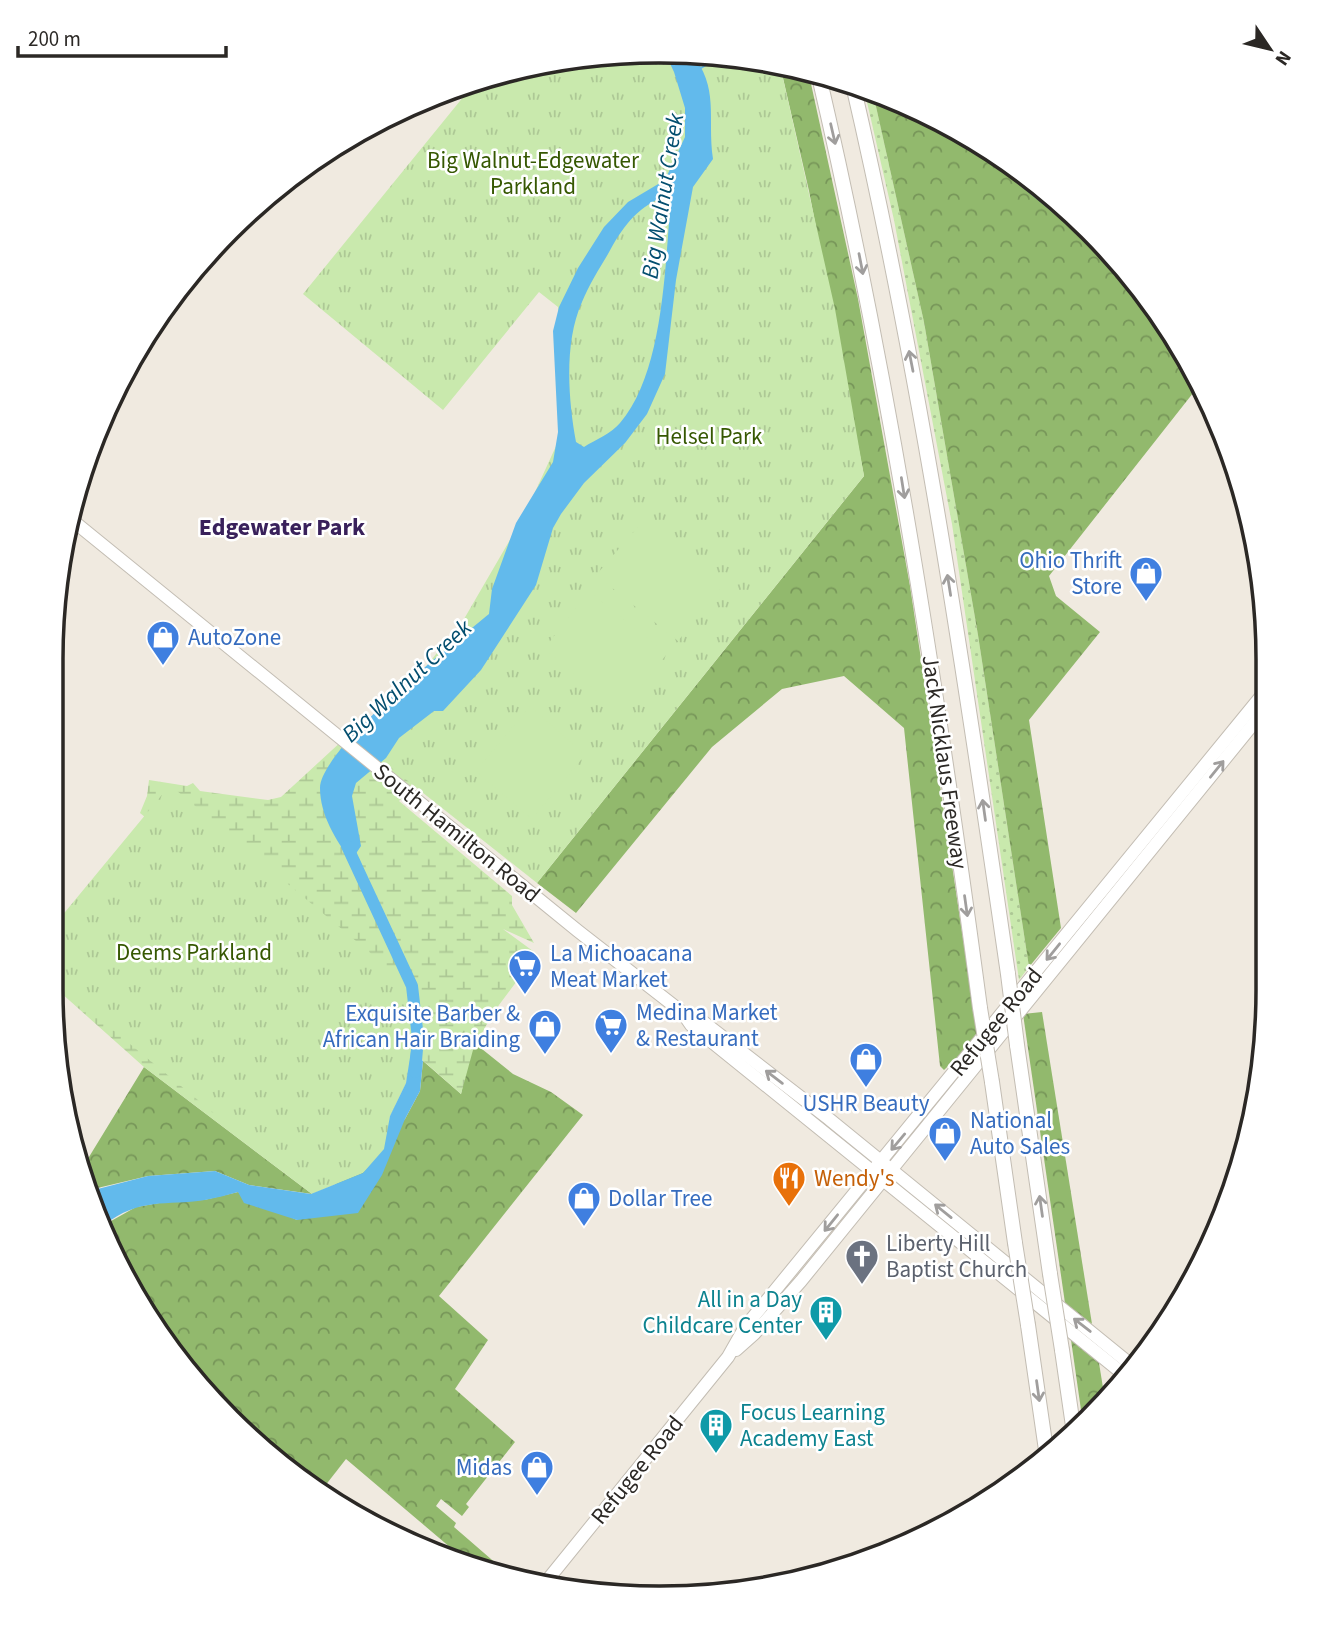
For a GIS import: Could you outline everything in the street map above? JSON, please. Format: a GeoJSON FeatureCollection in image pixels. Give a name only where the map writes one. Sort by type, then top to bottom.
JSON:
{"type":"FeatureCollection","features":[{"type":"Feature","properties":{"kind":"highway","name":"Jack Nicklaus Freeway"},"geometry":{"type":"LineString","coordinates":[[821,85],[856,242],[901,475],[1046,1444]]}},
{"type":"Feature","properties":{"kind":"highway","name":"Jack Nicklaus Freeway"},"geometry":{"type":"LineString","coordinates":[[856,97],[883,218],[935,491],[1072,1420]]}},
{"type":"Feature","properties":{"kind":"main road","name":"South Hamilton Road"},"geometry":{"type":"LineString","coordinates":[[78,525],[682,1012],[691,1025],[1119,1370]]}},
{"type":"Feature","properties":{"kind":"main road","name":"Refugee Road"},"geometry":{"type":"LineString","coordinates":[[887,1166],[1256,703]]}},
{"type":"Feature","properties":{"kind":"main road","name":"Refugee Road"},"geometry":{"type":"LineString","coordinates":[[551,1576],[728,1357],[754,1334],[877,1177],[1256,720]]}},
{"type":"Feature","properties":{"kind":"main road","name":"South Hamilton Road"},"geometry":{"type":"LineString","coordinates":[[682,1012],[697,1017],[887,1166],[1126,1361]]}},
{"type":"Feature","properties":{"kind":"green space","name":"Helsel Park"},"geometry":{"type":"Polygon","coordinates":[[[620,64],[699,64],[782,76],[835,309],[864,476],[537,883],[360,743],[464,619],[525,514],[562,433],[558,307],[539,292],[443,410],[303,294],[464,97],[543,74],[620,64]]]}},
{"type":"Feature","properties":{"kind":"green space"},"geometry":{"type":"Polygon","coordinates":[[[782,76],[811,82],[858,299],[910,586],[978,1038],[944,1070],[940,1066],[904,728],[844,676],[782,689],[712,747],[576,913],[537,883],[864,476],[809,191],[782,76]]]}},
{"type":"Feature","properties":{"kind":"green space"},"geometry":{"type":"Polygon","coordinates":[[[867,100],[875,104],[924,322],[978,635],[1029,967],[1019,980],[952,524],[894,220],[867,100]]]}},
{"type":"Feature","properties":{"kind":"green space"},"geometry":{"type":"Polygon","coordinates":[[[875,104],[958,143],[1023,186],[1053,211],[1108,266],[1133,296],[1176,361],[1193,393],[1049,576],[1056,596],[1100,632],[1029,720],[1061,928],[1029,967],[978,635],[924,322],[875,104]]]}},
{"type":"Feature","properties":{"kind":"green space"},"geometry":{"type":"Polygon","coordinates":[[[644,520],[724,584],[678,641],[596,575],[644,520]]]}},
{"type":"Feature","properties":{"kind":"green space"},"geometry":{"type":"Polygon","coordinates":[[[589,591],[667,654],[621,711],[544,649],[589,591]]]}},
{"type":"Feature","properties":{"kind":"green space"},"geometry":{"type":"Polygon","coordinates":[[[530,706],[585,755],[532,819],[476,771],[530,706]]]}},
{"type":"Feature","properties":{"kind":"green space","name":"Deems Parkland"},"geometry":{"type":"Polygon","coordinates":[[[356,728],[416,778],[411,785],[413,788],[399,801],[512,896],[512,905],[534,943],[503,929],[537,954],[493,1013],[476,1044],[472,1042],[473,1050],[461,1094],[412,1051],[406,1083],[390,1116],[312,1194],[144,1067],[63,995],[63,924],[151,822],[140,813],[147,796],[149,780],[187,786],[193,783],[200,791],[268,800],[281,797],[356,728]]]}},
{"type":"Feature","properties":{"kind":"green space","name":"Deems Parkland"},"geometry":{"type":"Polygon","coordinates":[[[170,785],[387,967],[408,991],[413,1039],[406,1083],[390,1116],[387,1151],[363,1173],[312,1194],[63,989],[63,914],[170,785]]]}},
{"type":"Feature","properties":{"kind":"green space"},"geometry":{"type":"Polygon","coordinates":[[[1042,1012],[1092,1324],[1065,1303],[1023,1014],[1042,1012]]]}},
{"type":"Feature","properties":{"kind":"green space"},"geometry":{"type":"Polygon","coordinates":[[[472,1041],[513,1074],[551,1092],[583,1115],[439,1296],[488,1340],[455,1389],[515,1442],[466,1504],[469,1507],[462,1516],[441,1499],[436,1506],[456,1523],[454,1527],[495,1563],[451,1548],[346,1459],[326,1484],[266,1438],[211,1383],[186,1353],[143,1288],[110,1222],[136,1207],[171,1201],[204,1200],[238,1192],[297,1220],[405,1119],[420,1091],[423,1061],[461,1094],[472,1041]]]}},
{"type":"Feature","properties":{"kind":"green space"},"geometry":{"type":"Polygon","coordinates":[[[144,1067],[312,1194],[249,1185],[215,1171],[148,1176],[97,1188],[88,1159],[144,1067]]]}},
{"type":"Feature","properties":{"kind":"green space"},"geometry":{"type":"Polygon","coordinates":[[[1071,1340],[1099,1363],[1103,1388],[1081,1411],[1071,1340]]]}},
{"type":"Feature","properties":{"kind":"water"},"geometry":{"type":"Polygon","coordinates":[[[670,63],[699,64],[706,78],[711,103],[713,159],[693,187],[676,280],[665,374],[647,414],[625,443],[584,483],[561,514],[553,528],[536,585],[481,670],[443,711],[434,711],[399,738],[386,758],[356,783],[352,796],[361,846],[351,861],[335,836],[323,808],[320,788],[326,770],[342,748],[392,697],[489,614],[492,589],[516,523],[553,462],[558,432],[553,331],[559,307],[578,268],[604,227],[628,202],[665,180],[685,137],[685,108],[670,63]],[[663,197],[637,213],[624,228],[591,283],[576,318],[569,371],[571,408],[576,442],[584,447],[617,427],[635,401],[654,347],[664,285],[671,198],[663,197]]]}},
{"type":"Feature","properties":{"kind":"water"},"geometry":{"type":"Polygon","coordinates":[[[411,1051],[423,1061],[420,1091],[405,1119],[382,1175],[358,1213],[297,1220],[244,1203],[238,1192],[205,1200],[141,1206],[110,1221],[108,1218],[98,1189],[148,1176],[215,1171],[249,1185],[311,1194],[363,1173],[384,1149],[390,1116],[406,1083],[411,1051]]]}},
{"type":"Feature","properties":{"kind":"waterway"},"geometry":{"type":"LineString","coordinates":[[701,68],[706,65]]}},
{"type":"Feature","properties":{"kind":"waterway"},"geometry":{"type":"LineString","coordinates":[[1019,183],[1054,212]]}},
{"type":"Feature","properties":{"kind":"waterway","name":"Big Walnut Creek"},"geometry":{"type":"LineString","coordinates":[[347,846],[412,986],[418,1038],[415,1072]]}},
{"type":"Feature","properties":{"kind":"place","name":"Ohio Thrift Store"},"geometry":{"type":"Point","coordinates":[1146,603]}},
{"type":"Feature","properties":{"kind":"place","name":"AutoZone"},"geometry":{"type":"Point","coordinates":[163,667]}},
{"type":"Feature","properties":{"kind":"place","name":"La Michoacana Meat Market"},"geometry":{"type":"Point","coordinates":[525,996]}},
{"type":"Feature","properties":{"kind":"place","name":"Medina Market & Restaurant"},"geometry":{"type":"Point","coordinates":[611,1055]}},
{"type":"Feature","properties":{"kind":"place","name":"Exquisite Barber & African Hair Braiding"},"geometry":{"type":"Point","coordinates":[545,1056]}},
{"type":"Feature","properties":{"kind":"place","name":"USHR Beauty"},"geometry":{"type":"Point","coordinates":[866,1089]}},
{"type":"Feature","properties":{"kind":"place","name":"National Auto Sales"},"geometry":{"type":"Point","coordinates":[945,1163]}},
{"type":"Feature","properties":{"kind":"place","name":"Wendy's"},"geometry":{"type":"Point","coordinates":[789,1208]}},
{"type":"Feature","properties":{"kind":"place","name":"Dollar Tree"},"geometry":{"type":"Point","coordinates":[584,1228]}},
{"type":"Feature","properties":{"kind":"place","name":"Liberty Hill Baptist Church"},"geometry":{"type":"Point","coordinates":[862,1286]}},
{"type":"Feature","properties":{"kind":"place","name":"All in a Day Childcare Center"},"geometry":{"type":"Point","coordinates":[826,1342]}},
{"type":"Feature","properties":{"kind":"place","name":"Focus Learning Academy East"},"geometry":{"type":"Point","coordinates":[716,1455]}},
{"type":"Feature","properties":{"kind":"place","name":"Midas"},"geometry":{"type":"Point","coordinates":[537,1497]}},
{"type":"Feature","properties":{"kind":"district","name":"Edgewater Park"},"geometry":{"type":"Point","coordinates":[282,527]}},
{"type":"Feature","properties":{"kind":"park label","name":"Big Walnut-Edgewater Parkland"},"geometry":{"type":"Point","coordinates":[533,173]}}]}
